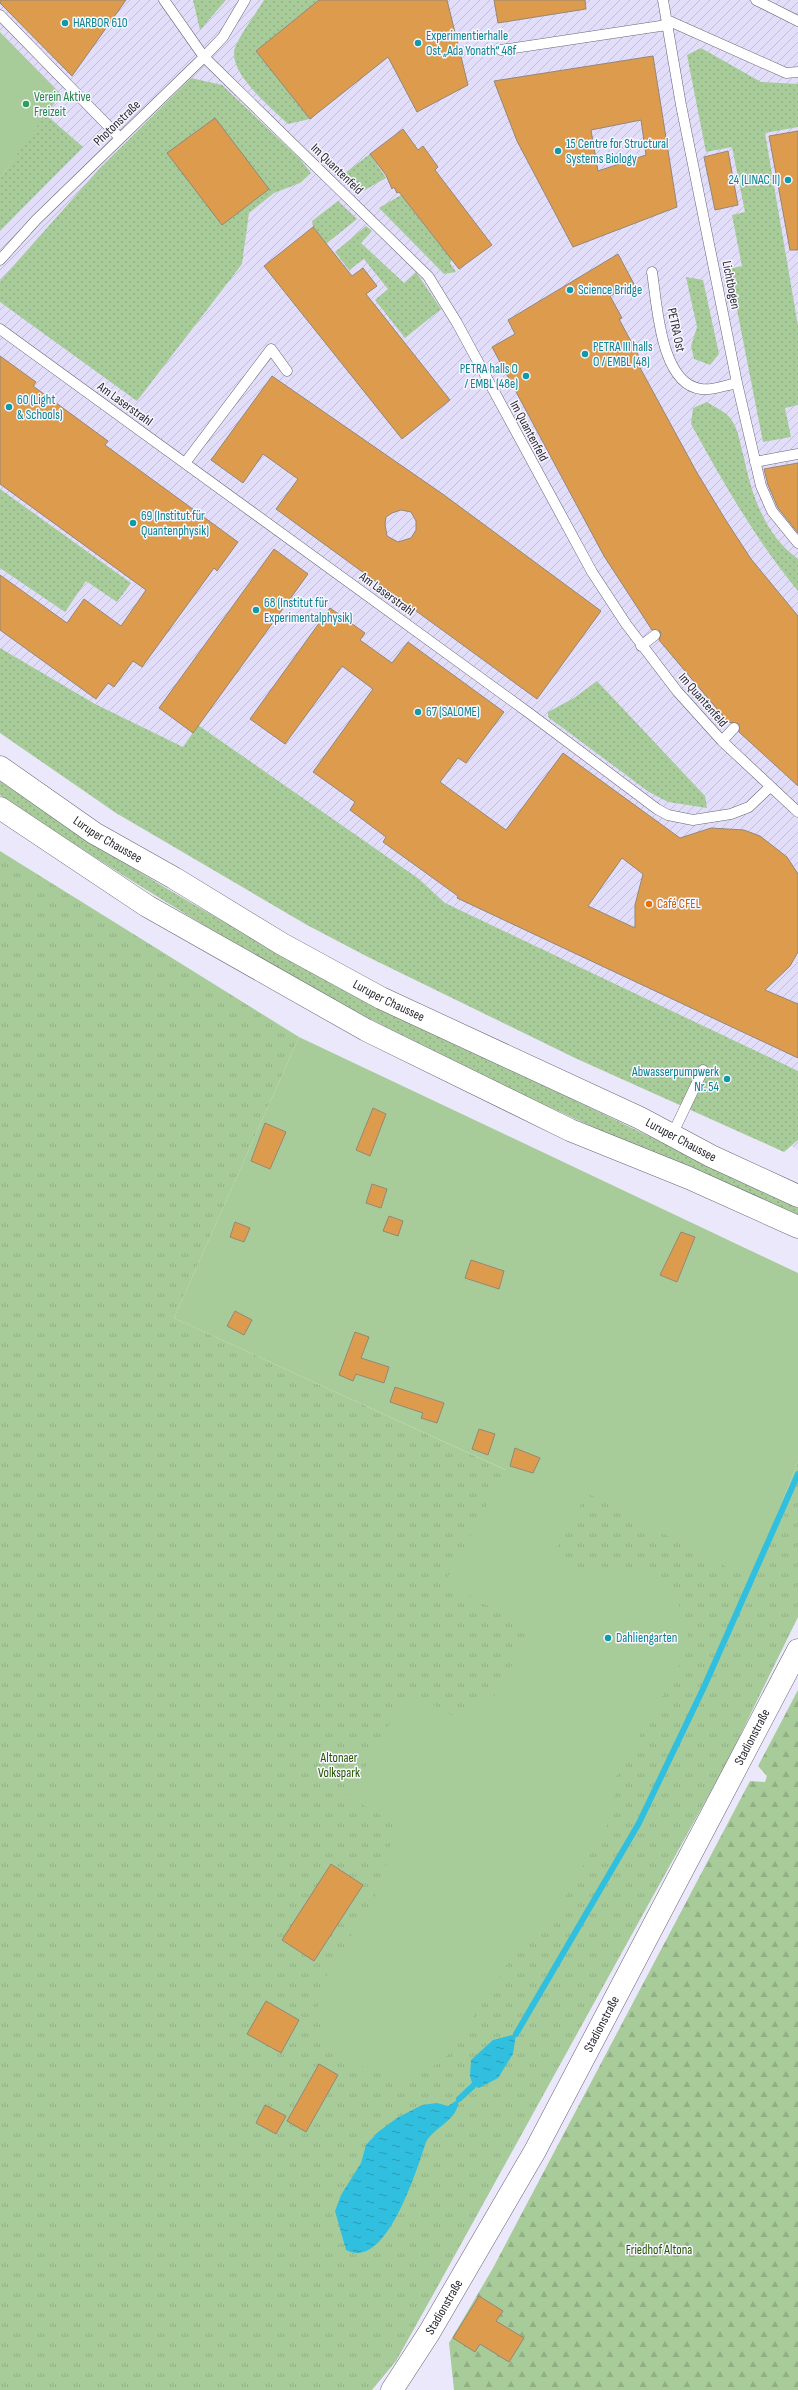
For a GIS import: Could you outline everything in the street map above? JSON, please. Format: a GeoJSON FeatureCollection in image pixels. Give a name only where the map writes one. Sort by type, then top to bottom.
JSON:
{"type":"FeatureCollection","features":[{"type":"Feature","properties":{"kind":"main road","name":"Luruper Chaussee"},"geometry":{"type":"LineString","coordinates":[[0,767],[94,833],[174,878],[282,944],[381,998],[640,1118],[798,1196]]}},
{"type":"Feature","properties":{"kind":"main road"},"geometry":{"type":"LineString","coordinates":[[0,808],[147,906],[366,1030],[570,1130],[689,1178],[798,1227]]}},
{"type":"Feature","properties":{"kind":"main road","name":"Stadionstraße"},"geometry":{"type":"LineString","coordinates":[[392,2390],[429,2333],[535,2151],[798,1650]]}},
{"type":"Feature","properties":{"kind":"lane","name":"Im Quantenfeld"},"geometry":{"type":"LineString","coordinates":[[164,0],[204,57],[428,276],[457,323],[592,572],[641,646],[677,691],[722,741],[798,812]]}},
{"type":"Feature","properties":{"kind":"lane","name":"Photonstraße"},"geometry":{"type":"LineString","coordinates":[[0,260],[36,220],[223,37],[245,0]]}},
{"type":"Feature","properties":{"kind":"lane","name":"Lichtbogen"},"geometry":{"type":"LineString","coordinates":[[663,0],[737,383],[756,462],[762,486],[772,511],[798,543]]}},
{"type":"Feature","properties":{"kind":"lane"},"geometry":{"type":"LineString","coordinates":[[756,0],[798,21]]}},
{"type":"Feature","properties":{"kind":"lane"},"geometry":{"type":"LineString","coordinates":[[0,15],[120,138]]}},
{"type":"Feature","properties":{"kind":"lane"},"geometry":{"type":"LineString","coordinates":[[501,50],[667,23],[786,73],[798,72]]}},
{"type":"Feature","properties":{"kind":"lane","name":"PETRA Ost"},"geometry":{"type":"LineString","coordinates":[[652,272],[665,352],[680,379],[700,389],[737,383]]}},
{"type":"Feature","properties":{"kind":"lane","name":"Am Laserstrahl"},"geometry":{"type":"LineString","coordinates":[[0,329],[529,713],[657,809],[680,818],[693,820],[731,814],[749,807],[770,787]]}},
{"type":"Feature","properties":{"kind":"lane"},"geometry":{"type":"LineString","coordinates":[[185,463],[271,348],[287,371]]}},
{"type":"Feature","properties":{"kind":"lane"},"geometry":{"type":"LineString","coordinates":[[756,462],[798,454]]}},
{"type":"Feature","properties":{"kind":"lane"},"geometry":{"type":"LineString","coordinates":[[641,646],[655,635]]}},
{"type":"Feature","properties":{"kind":"lane"},"geometry":{"type":"LineString","coordinates":[[722,741],[734,728]]}},
{"type":"Feature","properties":{"kind":"lane"},"geometry":{"type":"LineString","coordinates":[[672,1135],[703,1070]]}},
{"type":"Feature","properties":{"kind":"shaded area"},"geometry":{"type":"Polygon","coordinates":[[[0,0],[798,0],[798,1150],[0,697],[0,178],[61,94],[0,32],[0,0]]]}},
{"type":"Feature","properties":{"kind":"green space"},"geometry":{"type":"Polygon","coordinates":[[[193,0],[226,0],[200,30],[193,0]]]}},
{"type":"Feature","properties":{"kind":"green space"},"geometry":{"type":"Polygon","coordinates":[[[264,0],[319,0],[256,51],[310,119],[288,124],[251,88],[237,66],[234,55],[236,45],[264,0]]]}},
{"type":"Feature","properties":{"kind":"green space","name":"Verein Aktive Freizeit"},"geometry":{"type":"Polygon","coordinates":[[[0,32],[61,94],[0,178],[0,32]]]}},
{"type":"Feature","properties":{"kind":"green space"},"geometry":{"type":"Polygon","coordinates":[[[701,48],[761,82],[798,84],[798,127],[765,133],[798,326],[798,405],[785,408],[791,437],[763,442],[729,269],[742,266],[732,215],[745,212],[732,147],[706,152],[687,55],[701,48]]]}},
{"type":"Feature","properties":{"kind":"green space"},"geometry":{"type":"Polygon","coordinates":[[[191,78],[222,85],[300,159],[311,173],[300,183],[274,193],[249,213],[242,264],[137,401],[0,302],[0,281],[100,168],[191,78]]]}},
{"type":"Feature","properties":{"kind":"green space"},"geometry":{"type":"Polygon","coordinates":[[[45,114],[83,147],[0,231],[0,178],[45,114]]]}},
{"type":"Feature","properties":{"kind":"green space"},"geometry":{"type":"Polygon","coordinates":[[[370,154],[386,178],[363,191],[345,173],[370,154]]]}},
{"type":"Feature","properties":{"kind":"green space"},"geometry":{"type":"Polygon","coordinates":[[[401,195],[452,260],[450,263],[456,272],[444,274],[379,208],[401,195]]]}},
{"type":"Feature","properties":{"kind":"green space"},"geometry":{"type":"Polygon","coordinates":[[[338,201],[357,219],[326,244],[313,227],[312,221],[338,201]]]}},
{"type":"Feature","properties":{"kind":"green space"},"geometry":{"type":"Polygon","coordinates":[[[366,226],[372,231],[361,243],[404,283],[416,272],[441,309],[405,338],[375,300],[388,289],[364,259],[349,270],[335,252],[366,226]]]}},
{"type":"Feature","properties":{"kind":"green space"},"geometry":{"type":"Polygon","coordinates":[[[686,277],[703,280],[719,354],[710,365],[694,359],[691,346],[697,327],[686,277]]]}},
{"type":"Feature","properties":{"kind":"green space"},"geometry":{"type":"Polygon","coordinates":[[[707,402],[722,411],[733,422],[739,437],[751,486],[762,514],[777,538],[798,559],[798,591],[754,531],[691,424],[693,408],[707,402]]]}},
{"type":"Feature","properties":{"kind":"green space"},"geometry":{"type":"Polygon","coordinates":[[[0,489],[131,583],[117,602],[86,581],[65,612],[0,568],[0,489]]]}},
{"type":"Feature","properties":{"kind":"green space"},"geometry":{"type":"Polygon","coordinates":[[[0,648],[95,704],[183,747],[198,725],[419,879],[445,903],[798,1071],[798,1140],[784,1152],[575,1058],[366,956],[307,925],[116,813],[0,733],[0,648]]]}},
{"type":"Feature","properties":{"kind":"green space"},"geometry":{"type":"Polygon","coordinates":[[[597,681],[705,796],[707,808],[668,802],[649,792],[548,717],[548,712],[574,698],[597,681]]]}},
{"type":"Feature","properties":{"kind":"green space"},"geometry":{"type":"Polygon","coordinates":[[[0,780],[68,827],[137,871],[279,952],[425,1028],[798,1208],[798,1216],[617,1138],[482,1076],[325,995],[160,899],[0,795],[0,780]]]}},
{"type":"Feature","properties":{"kind":"green space","name":"Altonaer Volkspark"},"geometry":{"type":"Polygon","coordinates":[[[0,851],[299,1037],[174,1318],[534,1483],[649,1204],[751,1580],[798,1462],[798,1617],[727,1762],[396,2361],[372,2390],[0,2390],[0,851]]]}},
{"type":"Feature","properties":{"kind":"green space"},"geometry":{"type":"Polygon","coordinates":[[[299,1037],[798,1273],[798,1462],[751,1580],[587,1493],[552,1558],[582,1576],[598,1569],[613,1567],[638,1569],[655,1577],[669,1589],[684,1614],[688,1630],[684,1658],[613,1782],[616,1810],[550,1923],[520,1944],[450,2053],[429,2070],[406,2077],[395,2077],[371,2071],[336,2051],[325,2041],[317,2016],[321,1985],[383,1883],[394,1823],[349,1797],[408,1690],[455,1717],[492,1700],[532,1630],[445,1582],[506,1470],[174,1318],[299,1037]]]}},
{"type":"Feature","properties":{"kind":"green space","name":"Friedhof Altona"},"geometry":{"type":"Polygon","coordinates":[[[798,1690],[798,2390],[454,2390],[449,2343],[493,2268],[750,1781],[765,1782],[767,1776],[758,1766],[798,1690]]]}},
{"type":"Feature","properties":{"kind":"water"},"geometry":{"type":"Polygon","coordinates":[[[516,2034],[513,2054],[498,2078],[479,2088],[473,2086],[470,2076],[471,2060],[493,2040],[516,2034]]]}},
{"type":"Feature","properties":{"kind":"water"},"geometry":{"type":"Polygon","coordinates":[[[459,2099],[458,2107],[455,2113],[430,2136],[426,2142],[407,2194],[387,2233],[374,2246],[361,2253],[346,2250],[335,2211],[341,2195],[361,2163],[366,2145],[378,2132],[397,2118],[422,2105],[437,2103],[448,2106],[459,2099]]]}},
{"type":"Feature","properties":{"kind":"building","name":"HARBOR 610"},"geometry":{"type":"Polygon","coordinates":[[[0,0],[126,0],[72,76],[0,3],[0,0]]]}},
{"type":"Feature","properties":{"kind":"building"},"geometry":{"type":"Polygon","coordinates":[[[319,0],[447,0],[468,85],[417,112],[388,57],[310,119],[256,51],[319,0]]]}},
{"type":"Feature","properties":{"kind":"building"},"geometry":{"type":"Polygon","coordinates":[[[494,0],[585,0],[586,9],[498,23],[494,0]]]}},
{"type":"Feature","properties":{"kind":"building","name":"15 Centre for Structural Systems Biology"},"geometry":{"type":"Polygon","coordinates":[[[653,56],[677,207],[573,247],[517,141],[494,81],[653,56]],[[641,120],[591,130],[598,171],[646,155],[641,120]]]}},
{"type":"Feature","properties":{"kind":"building"},"geometry":{"type":"Polygon","coordinates":[[[215,118],[269,189],[222,225],[167,153],[215,118]]]}},
{"type":"Feature","properties":{"kind":"building"},"geometry":{"type":"Polygon","coordinates":[[[403,129],[418,150],[423,146],[438,167],[435,170],[492,245],[459,269],[399,192],[397,193],[394,187],[392,189],[386,175],[370,154],[403,129]]]}},
{"type":"Feature","properties":{"kind":"building","name":"24 (LINAC II)"},"geometry":{"type":"Polygon","coordinates":[[[798,131],[798,250],[790,250],[769,136],[798,131]]]}},
{"type":"Feature","properties":{"kind":"building"},"geometry":{"type":"Polygon","coordinates":[[[728,151],[738,205],[715,210],[704,157],[728,151]]]}},
{"type":"Feature","properties":{"kind":"building"},"geometry":{"type":"Polygon","coordinates":[[[313,227],[352,276],[363,268],[377,286],[366,294],[450,400],[402,439],[264,266],[313,227]]]}},
{"type":"Feature","properties":{"kind":"building"},"geometry":{"type":"Polygon","coordinates":[[[618,254],[634,284],[610,296],[622,318],[619,319],[642,362],[638,364],[696,471],[725,519],[751,559],[798,616],[798,786],[739,732],[739,724],[728,722],[659,640],[661,634],[660,631],[652,630],[604,556],[492,347],[515,334],[508,320],[618,254]]]}},
{"type":"Feature","properties":{"kind":"building","name":"69 (Institut für Quantenphysik)"},"geometry":{"type":"Polygon","coordinates":[[[0,356],[36,382],[33,386],[108,441],[105,445],[238,542],[217,571],[214,568],[142,667],[133,661],[114,687],[108,683],[96,699],[0,630],[0,575],[67,623],[84,599],[121,626],[146,590],[0,484],[0,356]]]}},
{"type":"Feature","properties":{"kind":"building"},"geometry":{"type":"Polygon","coordinates":[[[272,376],[444,495],[601,611],[537,699],[276,509],[298,479],[263,454],[243,483],[211,460],[272,376]],[[401,510],[386,517],[385,524],[387,536],[398,542],[411,538],[416,530],[416,521],[411,512],[401,510]]]}},
{"type":"Feature","properties":{"kind":"building"},"geometry":{"type":"Polygon","coordinates":[[[798,463],[798,533],[778,508],[768,485],[764,469],[798,463]]]}},
{"type":"Feature","properties":{"kind":"building","name":"68 (Institut für Experimentalphysik)"},"geometry":{"type":"Polygon","coordinates":[[[274,549],[308,574],[193,733],[159,708],[274,549]]]}},
{"type":"Feature","properties":{"kind":"building"},"geometry":{"type":"Polygon","coordinates":[[[330,608],[365,633],[360,640],[392,663],[408,642],[504,712],[466,763],[458,758],[440,782],[506,830],[563,753],[680,838],[711,828],[744,830],[760,836],[787,857],[798,874],[798,952],[790,966],[765,990],[798,1004],[798,1058],[457,898],[458,896],[383,842],[386,837],[350,810],[355,802],[313,772],[373,689],[342,666],[285,744],[250,719],[330,608]],[[622,858],[588,906],[635,928],[635,905],[643,874],[622,858]]]}},
{"type":"Feature","properties":{"kind":"building"},"geometry":{"type":"Polygon","coordinates":[[[373,1108],[386,1114],[370,1156],[356,1150],[373,1108]]]}},
{"type":"Feature","properties":{"kind":"building"},"geometry":{"type":"Polygon","coordinates":[[[265,1123],[286,1132],[270,1169],[251,1161],[265,1123]]]}},
{"type":"Feature","properties":{"kind":"building"},"geometry":{"type":"Polygon","coordinates":[[[372,1184],[387,1189],[381,1208],[366,1203],[372,1184]]]}},
{"type":"Feature","properties":{"kind":"building"},"geometry":{"type":"Polygon","coordinates":[[[389,1216],[403,1221],[398,1236],[383,1231],[389,1216]]]}},
{"type":"Feature","properties":{"kind":"building"},"geometry":{"type":"Polygon","coordinates":[[[235,1222],[250,1228],[244,1242],[230,1237],[235,1222]]]}},
{"type":"Feature","properties":{"kind":"building"},"geometry":{"type":"Polygon","coordinates":[[[681,1232],[695,1237],[677,1282],[660,1275],[681,1232]]]}},
{"type":"Feature","properties":{"kind":"building"},"geometry":{"type":"Polygon","coordinates":[[[471,1260],[504,1271],[499,1289],[465,1278],[471,1260]]]}},
{"type":"Feature","properties":{"kind":"building"},"geometry":{"type":"Polygon","coordinates":[[[235,1311],[252,1320],[244,1335],[227,1326],[235,1311]]]}},
{"type":"Feature","properties":{"kind":"building"},"geometry":{"type":"Polygon","coordinates":[[[355,1332],[369,1337],[361,1358],[389,1367],[384,1383],[356,1374],[353,1381],[339,1375],[355,1332]]]}},
{"type":"Feature","properties":{"kind":"building"},"geometry":{"type":"Polygon","coordinates":[[[395,1387],[444,1403],[437,1423],[421,1418],[423,1413],[390,1402],[395,1387]]]}},
{"type":"Feature","properties":{"kind":"building"},"geometry":{"type":"Polygon","coordinates":[[[479,1429],[495,1434],[488,1455],[472,1449],[479,1429]]]}},
{"type":"Feature","properties":{"kind":"building"},"geometry":{"type":"Polygon","coordinates":[[[515,1448],[540,1458],[533,1473],[510,1466],[515,1448]]]}},
{"type":"Feature","properties":{"kind":"building"},"geometry":{"type":"Polygon","coordinates":[[[331,1864],[363,1885],[314,1961],[282,1940],[331,1864]]]}},
{"type":"Feature","properties":{"kind":"building"},"geometry":{"type":"Polygon","coordinates":[[[266,2001],[299,2020],[281,2053],[247,2034],[266,2001]]]}},
{"type":"Feature","properties":{"kind":"building"},"geometry":{"type":"Polygon","coordinates":[[[319,2064],[338,2075],[306,2132],[287,2121],[319,2064]]]}},
{"type":"Feature","properties":{"kind":"building"},"geometry":{"type":"Polygon","coordinates":[[[265,2105],[286,2116],[276,2134],[256,2123],[265,2105]]]}},
{"type":"Feature","properties":{"kind":"building"},"geometry":{"type":"Polygon","coordinates":[[[479,2296],[503,2311],[496,2321],[524,2338],[509,2362],[480,2344],[475,2352],[453,2338],[479,2296]]]}},
{"type":"Feature","properties":{"kind":"waterway"},"geometry":{"type":"LineString","coordinates":[[516,2034],[639,1823],[704,1687],[798,1474]]}},
{"type":"Feature","properties":{"kind":"waterway"},"geometry":{"type":"LineString","coordinates":[[459,2099],[473,2086]]}},
{"type":"Feature","properties":{"kind":"place","name":"HARBOR 610"},"geometry":{"type":"Point","coordinates":[65,23]}},
{"type":"Feature","properties":{"kind":"place","name":"Experimentierhalle Ost „Ada Yonath“ 48f"},"geometry":{"type":"Point","coordinates":[418,43]}},
{"type":"Feature","properties":{"kind":"place","name":"Verein Aktive Freizeit"},"geometry":{"type":"Point","coordinates":[26,104]}},
{"type":"Feature","properties":{"kind":"place","name":"15 Centre for Structural Systems Biology"},"geometry":{"type":"Point","coordinates":[558,151]}},
{"type":"Feature","properties":{"kind":"place","name":"24 (LINAC II)"},"geometry":{"type":"Point","coordinates":[788,180]}},
{"type":"Feature","properties":{"kind":"place","name":"Science Bridge"},"geometry":{"type":"Point","coordinates":[570,290]}},
{"type":"Feature","properties":{"kind":"place","name":"PETRA III halls O / EMBL (48)"},"geometry":{"type":"Point","coordinates":[585,354]}},
{"type":"Feature","properties":{"kind":"place","name":"PETRA halls O / EMBL (48e)"},"geometry":{"type":"Point","coordinates":[526,376]}},
{"type":"Feature","properties":{"kind":"place","name":"60 (Light & Schools)"},"geometry":{"type":"Point","coordinates":[9,407]}},
{"type":"Feature","properties":{"kind":"place","name":"69 (Institut für Quantenphysik)"},"geometry":{"type":"Point","coordinates":[133,523]}},
{"type":"Feature","properties":{"kind":"place","name":"68 (Institut für Experimentalphysik)"},"geometry":{"type":"Point","coordinates":[256,610]}},
{"type":"Feature","properties":{"kind":"place","name":"67 (SALOME)"},"geometry":{"type":"Point","coordinates":[418,712]}},
{"type":"Feature","properties":{"kind":"place","name":"Café CFEL"},"geometry":{"type":"Point","coordinates":[649,904]}},
{"type":"Feature","properties":{"kind":"place","name":"Abwasserpumpwerk Nr. 54"},"geometry":{"type":"Point","coordinates":[727,1079]}},
{"type":"Feature","properties":{"kind":"place","name":"Dahliengarten"},"geometry":{"type":"Point","coordinates":[608,1638]}}]}
